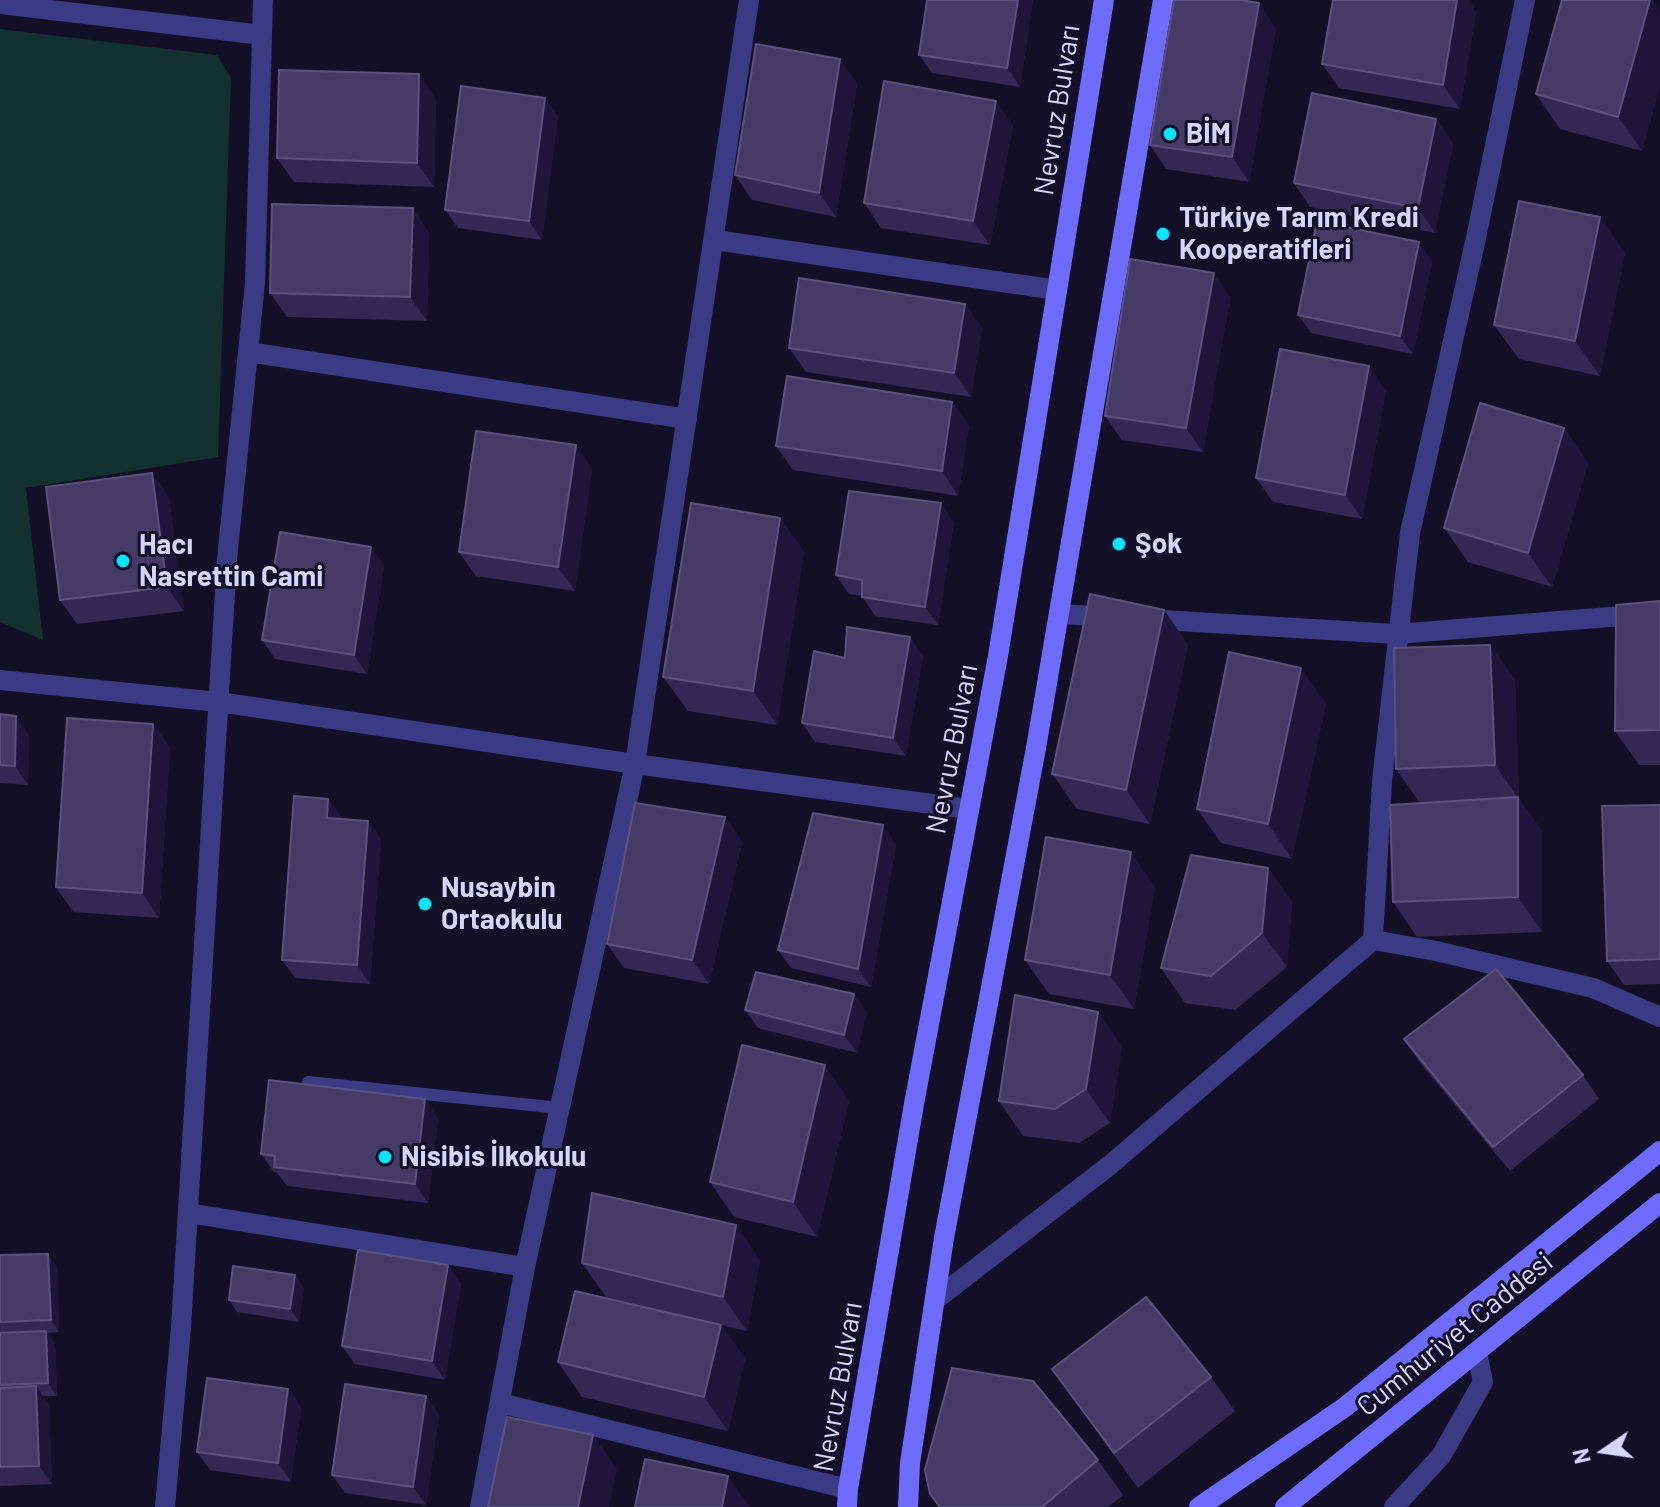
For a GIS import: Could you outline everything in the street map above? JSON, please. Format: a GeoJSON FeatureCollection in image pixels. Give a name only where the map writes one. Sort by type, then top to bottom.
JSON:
{"type":"FeatureCollection","features":[{"type":"Feature","properties":{"kind":"main road","name":"Nevruz Bulvarı"},"geometry":{"type":"LineString","coordinates":[[848,1498],[914,1104],[998,656],[1104,0]]}},
{"type":"Feature","properties":{"kind":"main road"},"geometry":{"type":"LineString","coordinates":[[908,1507],[910,1463],[935,1300],[1059,614],[1163,0]]}},
{"type":"Feature","properties":{"kind":"main road"},"geometry":{"type":"LineString","coordinates":[[1199,1507],[1345,1407],[1660,1151]]}},
{"type":"Feature","properties":{"kind":"main road","name":"Cumhuriyet Caddesi"},"geometry":{"type":"LineString","coordinates":[[1285,1507],[1660,1203]]}},
{"type":"Feature","properties":{"kind":"street"},"geometry":{"type":"LineString","coordinates":[[165,1507],[181,1327],[227,559],[255,283],[263,0]]}},
{"type":"Feature","properties":{"kind":"street"},"geometry":{"type":"LineString","coordinates":[[480,1507],[525,1267],[635,764],[749,0]]}},
{"type":"Feature","properties":{"kind":"street"},"geometry":{"type":"LineString","coordinates":[[935,1300],[1110,1165],[1373,940],[1382,781],[1396,634],[1410,533],[1525,0]]}},
{"type":"Feature","properties":{"kind":"street"},"geometry":{"type":"LineString","coordinates":[[0,4],[262,35]]}},
{"type":"Feature","properties":{"kind":"street"},"geometry":{"type":"LineString","coordinates":[[715,240],[1057,290]]}},
{"type":"Feature","properties":{"kind":"street"},"geometry":{"type":"LineString","coordinates":[[248,352],[687,419]]}},
{"type":"Feature","properties":{"kind":"street"},"geometry":{"type":"LineString","coordinates":[[1059,614],[1396,634],[1660,613]]}},
{"type":"Feature","properties":{"kind":"street"},"geometry":{"type":"LineString","coordinates":[[0,680],[219,702],[635,764],[969,809]]}},
{"type":"Feature","properties":{"kind":"street"},"geometry":{"type":"LineString","coordinates":[[1373,940],[1436,951],[1593,988],[1660,1017]]}},
{"type":"Feature","properties":{"kind":"street"},"geometry":{"type":"LineString","coordinates":[[188,1213],[525,1267]]}},
{"type":"Feature","properties":{"kind":"street"},"geometry":{"type":"LineString","coordinates":[[1394,1507],[1441,1456],[1483,1382],[1477,1353]]}},
{"type":"Feature","properties":{"kind":"street"},"geometry":{"type":"LineString","coordinates":[[500,1403],[848,1498]]}},
{"type":"Feature","properties":{"kind":"lane"},"geometry":{"type":"LineString","coordinates":[[308,1082],[560,1108]]}},
{"type":"Feature","properties":{"kind":"green space"},"geometry":{"type":"Polygon","coordinates":[[[0,29],[217,55],[231,78],[218,457],[26,488],[43,640],[0,622],[0,29]]]}},
{"type":"Feature","properties":{"kind":"building"},"geometry":{"type":"Polygon","coordinates":[[[927,0],[1018,0],[1007,68],[919,55],[927,0]]]}},
{"type":"Feature","properties":{"kind":"building"},"geometry":{"type":"Polygon","coordinates":[[[1174,0],[1259,3],[1232,157],[1150,145],[1174,0]]]}},
{"type":"Feature","properties":{"kind":"building"},"geometry":{"type":"Polygon","coordinates":[[[1333,0],[1457,0],[1443,85],[1322,64],[1333,0]]]}},
{"type":"Feature","properties":{"kind":"building"},"geometry":{"type":"Polygon","coordinates":[[[1562,0],[1650,0],[1618,117],[1536,94],[1562,0]]]}},
{"type":"Feature","properties":{"kind":"building"},"geometry":{"type":"Polygon","coordinates":[[[756,44],[840,59],[819,193],[735,175],[756,44]]]}},
{"type":"Feature","properties":{"kind":"building"},"geometry":{"type":"Polygon","coordinates":[[[279,70],[419,74],[417,163],[277,158],[279,70]]]}},
{"type":"Feature","properties":{"kind":"building"},"geometry":{"type":"Polygon","coordinates":[[[884,81],[996,101],[973,221],[864,203],[884,81]]]}},
{"type":"Feature","properties":{"kind":"building"},"geometry":{"type":"Polygon","coordinates":[[[461,86],[545,98],[529,221],[445,210],[461,86]]]}},
{"type":"Feature","properties":{"kind":"building"},"geometry":{"type":"Polygon","coordinates":[[[1312,93],[1436,119],[1418,208],[1294,183],[1312,93]]]}},
{"type":"Feature","properties":{"kind":"building"},"geometry":{"type":"Polygon","coordinates":[[[1519,201],[1600,217],[1575,341],[1494,325],[1519,201]]]}},
{"type":"Feature","properties":{"kind":"building"},"geometry":{"type":"Polygon","coordinates":[[[272,204],[413,208],[410,297],[270,293],[272,204]]]}},
{"type":"Feature","properties":{"kind":"building"},"geometry":{"type":"Polygon","coordinates":[[[1317,221],[1419,242],[1400,336],[1298,315],[1317,221]]]}},
{"type":"Feature","properties":{"kind":"building"},"geometry":{"type":"Polygon","coordinates":[[[1130,259],[1214,273],[1186,428],[1105,416],[1130,259]]]}},
{"type":"Feature","properties":{"kind":"building"},"geometry":{"type":"Polygon","coordinates":[[[799,278],[965,304],[954,373],[789,348],[799,278]]]}},
{"type":"Feature","properties":{"kind":"building"},"geometry":{"type":"Polygon","coordinates":[[[1280,349],[1369,366],[1345,495],[1256,478],[1280,349]]]}},
{"type":"Feature","properties":{"kind":"building"},"geometry":{"type":"Polygon","coordinates":[[[787,376],[952,402],[942,471],[776,446],[787,376]]]}},
{"type":"Feature","properties":{"kind":"building"},"geometry":{"type":"Polygon","coordinates":[[[1480,403],[1564,428],[1528,553],[1444,528],[1480,403]]]}},
{"type":"Feature","properties":{"kind":"building"},"geometry":{"type":"Polygon","coordinates":[[[476,431],[576,445],[558,567],[459,552],[476,431]]]}},
{"type":"Feature","properties":{"kind":"building","name":"Hacı Nasrettin Cami"},"geometry":{"type":"Polygon","coordinates":[[[152,473],[167,587],[60,600],[46,487],[152,473]]]}},
{"type":"Feature","properties":{"kind":"building"},"geometry":{"type":"Polygon","coordinates":[[[849,491],[941,503],[925,607],[862,597],[862,580],[836,575],[849,491]]]}},
{"type":"Feature","properties":{"kind":"building"},"geometry":{"type":"Polygon","coordinates":[[[691,503],[780,518],[753,691],[663,677],[691,503]]]}},
{"type":"Feature","properties":{"kind":"building"},"geometry":{"type":"Polygon","coordinates":[[[280,532],[371,547],[354,655],[262,640],[280,532]]]}},
{"type":"Feature","properties":{"kind":"building"},"geometry":{"type":"Polygon","coordinates":[[[1090,594],[1164,610],[1126,790],[1052,774],[1090,594]]]}},
{"type":"Feature","properties":{"kind":"building"},"geometry":{"type":"Polygon","coordinates":[[[1660,601],[1660,730],[1615,731],[1616,605],[1660,601]]]}},
{"type":"Feature","properties":{"kind":"building"},"geometry":{"type":"Polygon","coordinates":[[[847,627],[910,637],[893,738],[802,723],[814,651],[845,658],[847,627]]]}},
{"type":"Feature","properties":{"kind":"building"},"geometry":{"type":"Polygon","coordinates":[[[1490,645],[1495,765],[1396,769],[1394,648],[1490,645]]]}},
{"type":"Feature","properties":{"kind":"building"},"geometry":{"type":"Polygon","coordinates":[[[1229,652],[1301,668],[1268,824],[1197,809],[1229,652]]]}},
{"type":"Feature","properties":{"kind":"building"},"geometry":{"type":"Polygon","coordinates":[[[0,714],[16,716],[15,766],[0,765],[0,714]]]}},
{"type":"Feature","properties":{"kind":"building"},"geometry":{"type":"Polygon","coordinates":[[[67,718],[153,724],[142,893],[56,887],[67,718]]]}},
{"type":"Feature","properties":{"kind":"building"},"geometry":{"type":"Polygon","coordinates":[[[294,796],[328,799],[327,818],[368,821],[357,965],[282,960],[294,796]]]}},
{"type":"Feature","properties":{"kind":"building"},"geometry":{"type":"Polygon","coordinates":[[[1518,797],[1518,897],[1393,902],[1390,805],[1518,797]]]}},
{"type":"Feature","properties":{"kind":"building"},"geometry":{"type":"Polygon","coordinates":[[[635,803],[725,817],[692,960],[607,944],[635,803]]]}},
{"type":"Feature","properties":{"kind":"building"},"geometry":{"type":"Polygon","coordinates":[[[1660,805],[1660,959],[1607,961],[1602,806],[1660,805]]]}},
{"type":"Feature","properties":{"kind":"building"},"geometry":{"type":"Polygon","coordinates":[[[813,813],[883,825],[858,969],[778,950],[813,813]]]}},
{"type":"Feature","properties":{"kind":"building"},"geometry":{"type":"Polygon","coordinates":[[[1046,837],[1131,852],[1110,975],[1025,960],[1046,837]]]}},
{"type":"Feature","properties":{"kind":"building"},"geometry":{"type":"Polygon","coordinates":[[[1191,855],[1268,868],[1262,933],[1211,976],[1161,968],[1191,855]]]}},
{"type":"Feature","properties":{"kind":"building"},"geometry":{"type":"Polygon","coordinates":[[[1496,969],[1583,1075],[1493,1147],[1404,1039],[1496,969]]]}},
{"type":"Feature","properties":{"kind":"building"},"geometry":{"type":"Polygon","coordinates":[[[756,972],[854,994],[844,1035],[745,1010],[756,972]]]}},
{"type":"Feature","properties":{"kind":"building"},"geometry":{"type":"Polygon","coordinates":[[[1015,995],[1098,1012],[1086,1089],[1055,1109],[999,1101],[1015,995]]]}},
{"type":"Feature","properties":{"kind":"building"},"geometry":{"type":"Polygon","coordinates":[[[742,1045],[825,1065],[793,1202],[710,1182],[742,1045]]]}},
{"type":"Feature","properties":{"kind":"building"},"geometry":{"type":"Polygon","coordinates":[[[269,1080],[425,1099],[415,1184],[274,1167],[275,1156],[261,1154],[269,1080]]]}},
{"type":"Feature","properties":{"kind":"building"},"geometry":{"type":"Polygon","coordinates":[[[592,1193],[736,1225],[723,1297],[582,1263],[592,1193]]]}},
{"type":"Feature","properties":{"kind":"building"},"geometry":{"type":"Polygon","coordinates":[[[358,1250],[448,1265],[432,1361],[342,1346],[358,1250]]]}},
{"type":"Feature","properties":{"kind":"building"},"geometry":{"type":"Polygon","coordinates":[[[48,1254],[51,1320],[0,1322],[0,1255],[48,1254]]]}},
{"type":"Feature","properties":{"kind":"building"},"geometry":{"type":"Polygon","coordinates":[[[233,1266],[295,1275],[290,1309],[229,1300],[233,1266]]]}},
{"type":"Feature","properties":{"kind":"building"},"geometry":{"type":"Polygon","coordinates":[[[575,1291],[721,1325],[704,1397],[558,1362],[575,1291]]]}},
{"type":"Feature","properties":{"kind":"building"},"geometry":{"type":"Polygon","coordinates":[[[1146,1297],[1211,1377],[1114,1453],[1052,1369],[1146,1297]]]}},
{"type":"Feature","properties":{"kind":"building"},"geometry":{"type":"Polygon","coordinates":[[[46,1331],[48,1383],[0,1385],[0,1333],[46,1331]]]}},
{"type":"Feature","properties":{"kind":"building"},"geometry":{"type":"Polygon","coordinates":[[[952,1368],[1033,1381],[1098,1460],[1042,1507],[940,1507],[930,1494],[925,1470],[952,1368]]]}},
{"type":"Feature","properties":{"kind":"building"},"geometry":{"type":"Polygon","coordinates":[[[207,1378],[288,1389],[278,1463],[197,1452],[207,1378]]]}},
{"type":"Feature","properties":{"kind":"building"},"geometry":{"type":"Polygon","coordinates":[[[345,1384],[426,1396],[413,1487],[332,1475],[345,1384]]]}},
{"type":"Feature","properties":{"kind":"building"},"geometry":{"type":"Polygon","coordinates":[[[36,1386],[39,1466],[0,1467],[0,1388],[36,1386]]]}},
{"type":"Feature","properties":{"kind":"building"},"geometry":{"type":"Polygon","coordinates":[[[507,1417],[593,1435],[578,1507],[488,1507],[507,1417]]]}},
{"type":"Feature","properties":{"kind":"building"},"geometry":{"type":"Polygon","coordinates":[[[645,1459],[728,1476],[722,1507],[635,1507],[645,1459]]]}},
{"type":"Feature","properties":{"kind":"place","name":"BİM"},"geometry":{"type":"Point","coordinates":[1170,134]}},
{"type":"Feature","properties":{"kind":"place","name":"Türkiye Tarım Kredi Kooperatifleri"},"geometry":{"type":"Point","coordinates":[1163,234]}},
{"type":"Feature","properties":{"kind":"place","name":"Şok"},"geometry":{"type":"Point","coordinates":[1119,544]}},
{"type":"Feature","properties":{"kind":"place","name":"Hacı Nasrettin Cami"},"geometry":{"type":"Point","coordinates":[123,561]}},
{"type":"Feature","properties":{"kind":"place","name":"Nusaybin Ortaokulu"},"geometry":{"type":"Point","coordinates":[425,904]}},
{"type":"Feature","properties":{"kind":"place","name":"Nisibis İlkokulu"},"geometry":{"type":"Point","coordinates":[385,1157]}}]}
